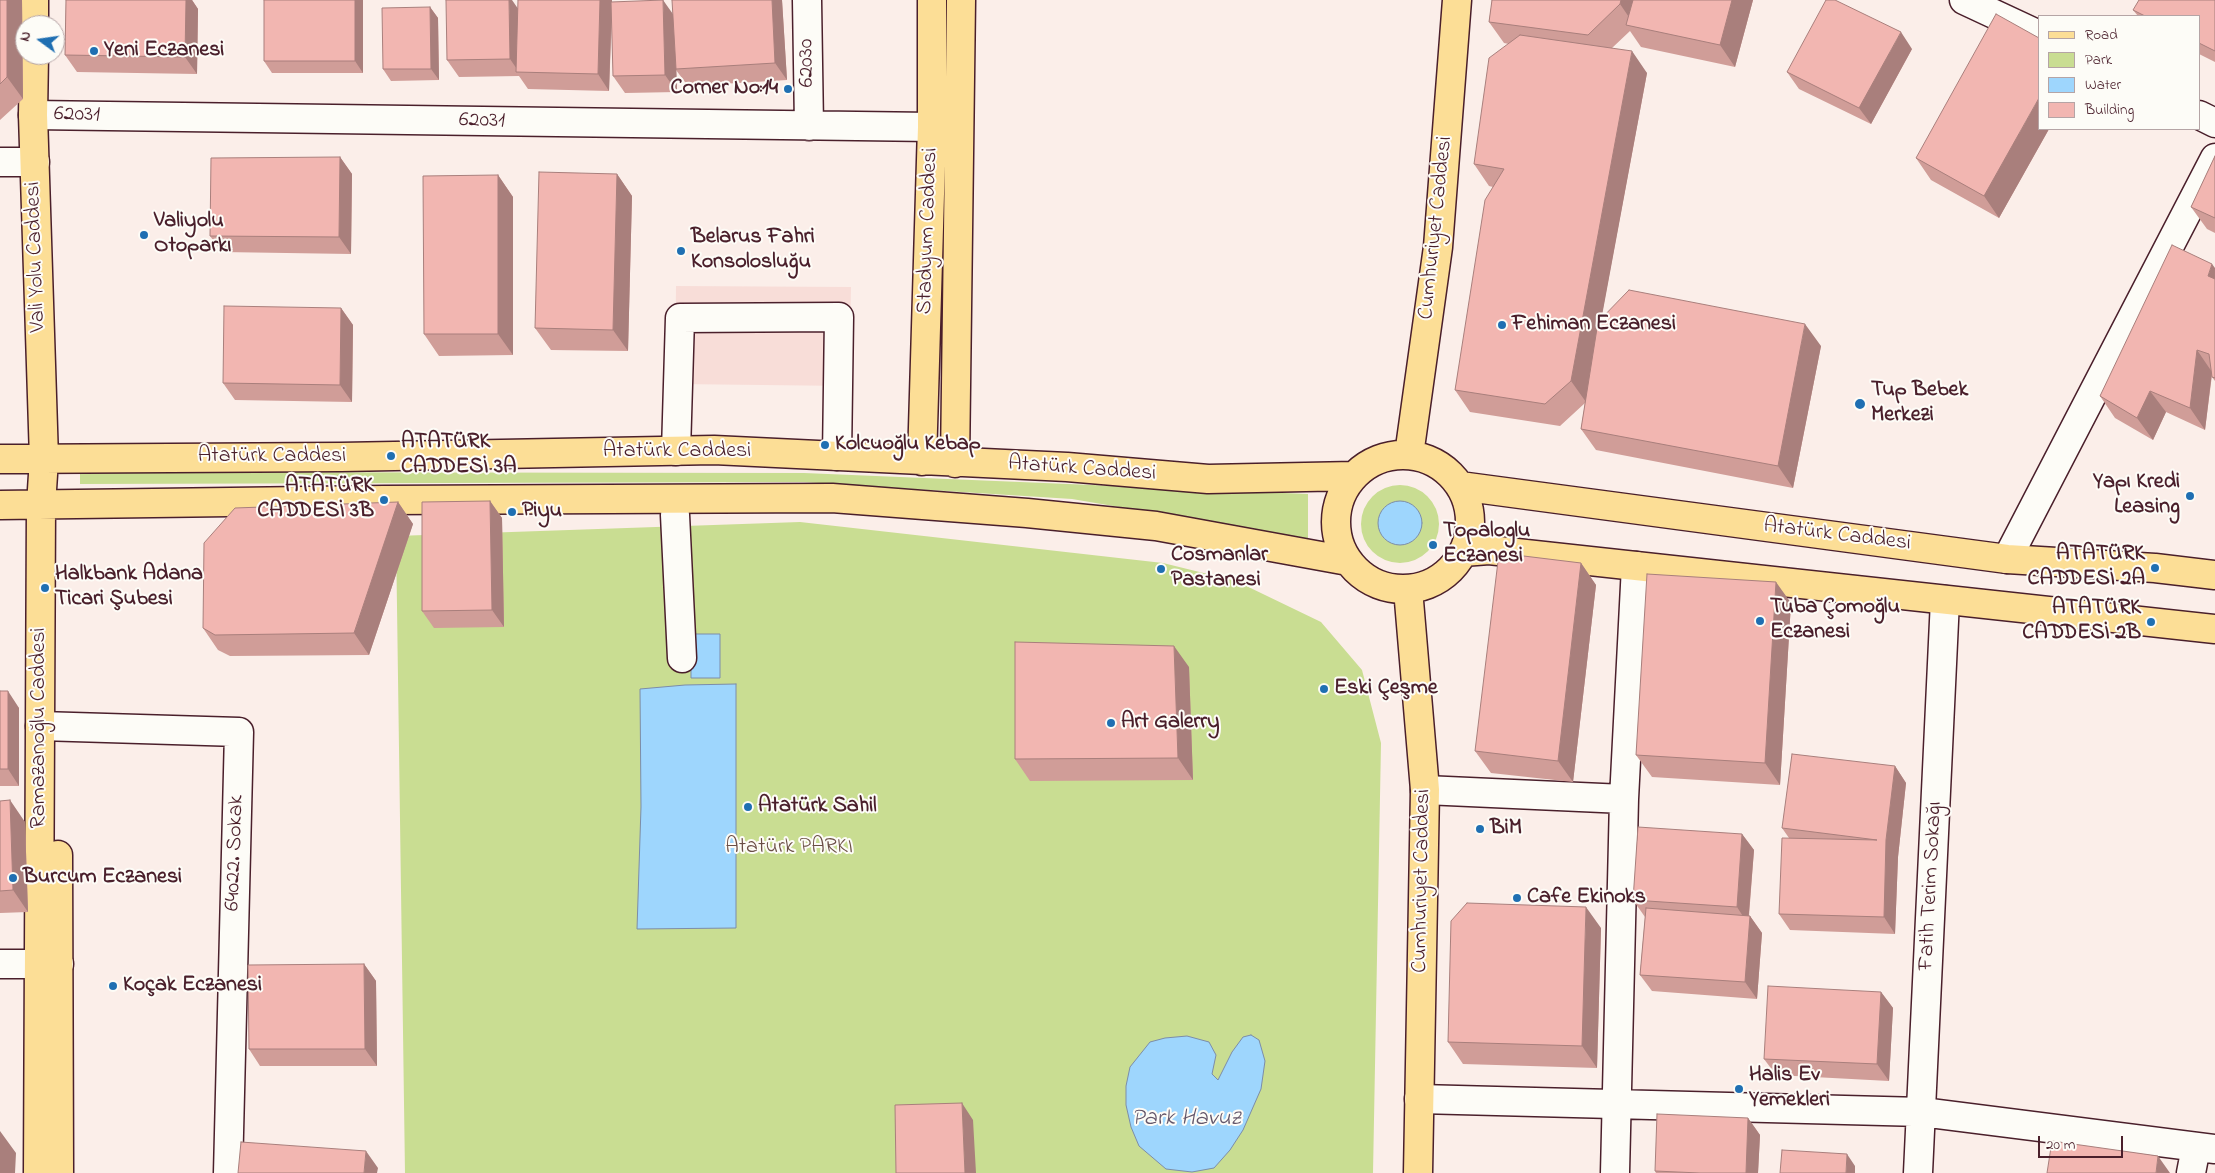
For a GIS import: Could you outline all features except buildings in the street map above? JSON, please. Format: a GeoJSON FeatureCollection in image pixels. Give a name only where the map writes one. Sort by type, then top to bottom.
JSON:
{"type":"FeatureCollection","features":[{"type":"Feature","properties":{"kind":"main road"},"geometry":{"type":"LineString","coordinates":[[34,0],[34,15]]}},
{"type":"Feature","properties":{"kind":"main road","name":"Stadyum Caddesi"},"geometry":{"type":"LineString","coordinates":[[922,461],[932,127],[932,0]]}},
{"type":"Feature","properties":{"kind":"main road"},"geometry":{"type":"LineString","coordinates":[[955,463],[961,0]]}},
{"type":"Feature","properties":{"kind":"main road","name":"Cumhuriyet Caddesi"},"geometry":{"type":"LineString","coordinates":[[1410,455],[1438,247],[1457,0]]}},
{"type":"Feature","properties":{"kind":"main road","name":"Vali Yolu Caddesi"},"geometry":{"type":"LineString","coordinates":[[34,65],[33,115],[44,458]]}},
{"type":"Feature","properties":{"kind":"main road","name":"Atatürk Caddesi"},"geometry":{"type":"LineString","coordinates":[[0,459],[341,457],[714,450],[1067,467],[1208,479],[1354,476]]}},
{"type":"Feature","properties":{"kind":"main road"},"geometry":{"type":"LineString","coordinates":[[1410,455],[1435,463],[1447,471],[1460,486],[1467,502],[1470,519],[1468,536],[1462,552],[1449,570],[1430,583],[1408,589],[1385,587],[1364,577],[1348,561],[1338,540],[1336,517],[1341,495],[1354,476],[1370,463],[1389,456],[1410,455]]}},
{"type":"Feature","properties":{"kind":"main road","name":"Ramazanoğlu Caddesi"},"geometry":{"type":"LineString","coordinates":[[44,458],[49,505],[49,964],[59,1173]]}},
{"type":"Feature","properties":{"kind":"main road","name":"Atatürk Caddesi"},"geometry":{"type":"LineString","coordinates":[[1460,486],[2007,559],[2155,568],[2215,575]]}},
{"type":"Feature","properties":{"kind":"main road","name":"Atatürk Caddesi"},"geometry":{"type":"LineString","coordinates":[[0,505],[393,500],[832,498],[1027,513],[1156,526],[1348,561]]}},
{"type":"Feature","properties":{"kind":"main road"},"geometry":{"type":"LineString","coordinates":[[1462,552],[1489,550],[2215,629]]}},
{"type":"Feature","properties":{"kind":"main road","name":"Cumhuriyet Caddesi"},"geometry":{"type":"LineString","coordinates":[[1408,589],[1425,790],[1418,1173]]}},
{"type":"Feature","properties":{"kind":"main road","name":"Ramazanoğlu Caddesi"},"geometry":{"type":"LineString","coordinates":[[38,1173],[49,964]]}},
{"type":"Feature","properties":{"kind":"street","name":"62030"},"geometry":{"type":"LineString","coordinates":[[807,0],[809,126]]}},
{"type":"Feature","properties":{"kind":"street"},"geometry":{"type":"LineString","coordinates":[[1964,0],[2007,9],[2038,34]]}},
{"type":"Feature","properties":{"kind":"street","name":"62031"},"geometry":{"type":"LineString","coordinates":[[33,115],[932,127]]}},
{"type":"Feature","properties":{"kind":"street"},"geometry":{"type":"LineString","coordinates":[[2200,116],[2215,123]]}},
{"type":"Feature","properties":{"kind":"street"},"geometry":{"type":"LineString","coordinates":[[2007,559],[2215,158]]}},
{"type":"Feature","properties":{"kind":"street"},"geometry":{"type":"LineString","coordinates":[[0,162],[35,162]]}},
{"type":"Feature","properties":{"kind":"street"},"geometry":{"type":"LineString","coordinates":[[676,450],[680,318],[839,318],[837,456]]}},
{"type":"Feature","properties":{"kind":"street"},"geometry":{"type":"LineString","coordinates":[[675,515],[682,658]]}},
{"type":"Feature","properties":{"kind":"street"},"geometry":{"type":"LineString","coordinates":[[1615,1173],[1624,799],[1636,566]]}},
{"type":"Feature","properties":{"kind":"street","name":"Fatih Terim Sokağı"},"geometry":{"type":"LineString","coordinates":[[1918,1173],[1945,600]]}},
{"type":"Feature","properties":{"kind":"street","name":"64022. Sokak"},"geometry":{"type":"LineString","coordinates":[[49,726],[239,732],[228,1173]]}},
{"type":"Feature","properties":{"kind":"street"},"geometry":{"type":"LineString","coordinates":[[1425,790],[1624,799]]}},
{"type":"Feature","properties":{"kind":"street"},"geometry":{"type":"LineString","coordinates":[[0,964],[49,964]]}},
{"type":"Feature","properties":{"kind":"street"},"geometry":{"type":"LineString","coordinates":[[1419,1099],[1922,1112],[2201,1156]]}},
{"type":"Feature","properties":{"kind":"shaded area"},"geometry":{"type":"Polygon","coordinates":[[[676,286],[851,287],[849,386],[675,384],[676,286]]]}},
{"type":"Feature","properties":{"kind":"green space"},"geometry":{"type":"Polygon","coordinates":[[[80,472],[804,473],[1308,494],[1308,539],[1072,499],[803,482],[80,484],[80,472]]]}},
{"type":"Feature","properties":{"kind":"green space"},"geometry":{"type":"Polygon","coordinates":[[[1400,485],[1415,488],[1428,496],[1436,509],[1439,524],[1436,539],[1428,552],[1415,560],[1400,563],[1385,560],[1372,552],[1364,539],[1361,524],[1364,509],[1372,496],[1385,488],[1400,485]]]}},
{"type":"Feature","properties":{"kind":"green space","name":"Atatürk PARKI"},"geometry":{"type":"Polygon","coordinates":[[[800,522],[1163,563],[1236,581],[1321,622],[1362,670],[1381,743],[1373,1173],[405,1173],[396,536],[800,522]]]}},
{"type":"Feature","properties":{"kind":"water"},"geometry":{"type":"Polygon","coordinates":[[[1400,501],[1412,505],[1418,511],[1422,523],[1418,535],[1412,541],[1400,545],[1388,541],[1382,535],[1378,523],[1382,511],[1388,505],[1400,501]]]}},
{"type":"Feature","properties":{"kind":"water"},"geometry":{"type":"Polygon","coordinates":[[[691,634],[720,634],[720,678],[691,678],[691,634]]]}},
{"type":"Feature","properties":{"kind":"water"},"geometry":{"type":"Polygon","coordinates":[[[736,684],[736,928],[637,929],[641,807],[640,689],[685,685],[736,684]]]}},
{"type":"Feature","properties":{"kind":"water","name":"Park Havuz"},"geometry":{"type":"Polygon","coordinates":[[[1251,1035],[1259,1040],[1265,1061],[1261,1089],[1243,1130],[1230,1150],[1214,1168],[1192,1172],[1166,1169],[1139,1146],[1131,1127],[1126,1105],[1126,1086],[1130,1067],[1150,1042],[1165,1038],[1187,1036],[1209,1042],[1216,1055],[1212,1074],[1218,1080],[1232,1052],[1243,1037],[1251,1035]]]}},
{"type":"Feature","properties":{"kind":"place","name":"Yeni Eczanesi"},"geometry":{"type":"Point","coordinates":[94,51]}},
{"type":"Feature","properties":{"kind":"place","name":"Corner No:14"},"geometry":{"type":"Point","coordinates":[788,89]}},
{"type":"Feature","properties":{"kind":"place","name":"Valiyolu Otoparkı"},"geometry":{"type":"Point","coordinates":[144,235]}},
{"type":"Feature","properties":{"kind":"place","name":"Belarus Fahri Konsolosluğu"},"geometry":{"type":"Point","coordinates":[681,251]}},
{"type":"Feature","properties":{"kind":"place","name":"Fehiman Eczanesi"},"geometry":{"type":"Point","coordinates":[1502,325]}},
{"type":"Feature","properties":{"kind":"place","name":"Tup Bebek Merkezi"},"geometry":{"type":"Point","coordinates":[1860,404]}},
{"type":"Feature","properties":{"kind":"place","name":"Kolcuoğlu Kebap"},"geometry":{"type":"Point","coordinates":[825,445]}},
{"type":"Feature","properties":{"kind":"place","name":"ATATÜRK CADDESİ 3A"},"geometry":{"type":"Point","coordinates":[391,456]}},
{"type":"Feature","properties":{"kind":"place","name":"Yapı Kredi Leasing"},"geometry":{"type":"Point","coordinates":[2190,496]}},
{"type":"Feature","properties":{"kind":"place","name":"ATATÜRK CADDESİ 3B"},"geometry":{"type":"Point","coordinates":[384,500]}},
{"type":"Feature","properties":{"kind":"place","name":"Piyu"},"geometry":{"type":"Point","coordinates":[512,512]}},
{"type":"Feature","properties":{"kind":"place","name":"Topaloglu Eczanesi"},"geometry":{"type":"Point","coordinates":[1433,545]}},
{"type":"Feature","properties":{"kind":"place","name":"ATATÜRK CADDESİ 2A"},"geometry":{"type":"Point","coordinates":[2155,568]}},
{"type":"Feature","properties":{"kind":"place","name":"Cosmanlar Pastanesi"},"geometry":{"type":"Point","coordinates":[1161,569]}},
{"type":"Feature","properties":{"kind":"place","name":"Halkbank Adana Ticari Şubesi"},"geometry":{"type":"Point","coordinates":[45,588]}},
{"type":"Feature","properties":{"kind":"place","name":"Tuba Çomoğlu Eczanesi"},"geometry":{"type":"Point","coordinates":[1760,621]}},
{"type":"Feature","properties":{"kind":"place","name":"ATATÜRK CADDESİ 2B"},"geometry":{"type":"Point","coordinates":[2151,622]}},
{"type":"Feature","properties":{"kind":"place","name":"Eski Çeşme"},"geometry":{"type":"Point","coordinates":[1324,689]}},
{"type":"Feature","properties":{"kind":"place","name":"Art Galerry"},"geometry":{"type":"Point","coordinates":[1111,723]}},
{"type":"Feature","properties":{"kind":"place","name":"Atatürk Sahil"},"geometry":{"type":"Point","coordinates":[748,807]}},
{"type":"Feature","properties":{"kind":"place","name":"BiM"},"geometry":{"type":"Point","coordinates":[1480,829]}},
{"type":"Feature","properties":{"kind":"place","name":"Burcum Eczanesi"},"geometry":{"type":"Point","coordinates":[13,878]}},
{"type":"Feature","properties":{"kind":"place","name":"Cafe Ekinoks"},"geometry":{"type":"Point","coordinates":[1517,898]}},
{"type":"Feature","properties":{"kind":"place","name":"Koçak Eczanesi"},"geometry":{"type":"Point","coordinates":[113,986]}},
{"type":"Feature","properties":{"kind":"place","name":"Halis Ev Yemekleri"},"geometry":{"type":"Point","coordinates":[1739,1089]}}]}
